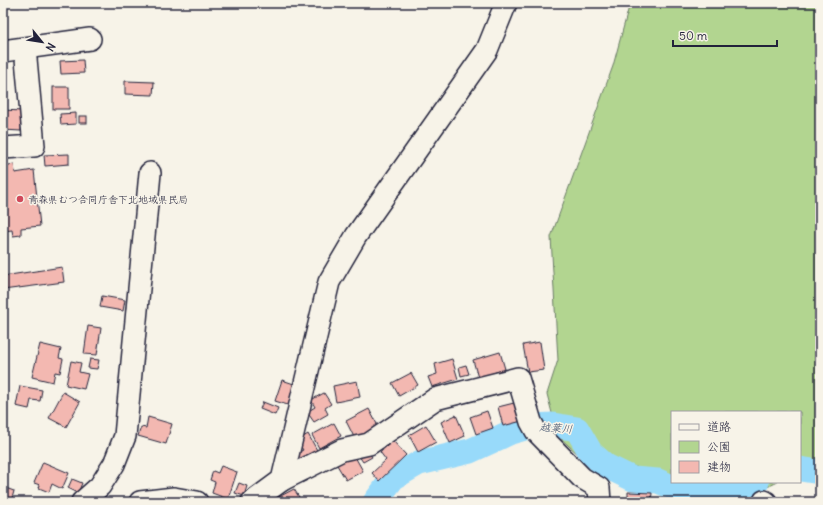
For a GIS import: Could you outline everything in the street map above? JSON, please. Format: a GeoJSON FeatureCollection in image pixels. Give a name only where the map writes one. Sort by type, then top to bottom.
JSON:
{"type":"FeatureCollection","features":[{"type":"Feature","properties":{"kind":"street"},"geometry":{"type":"LineString","coordinates":[[282,480],[329,282],[356,236],[487,50],[506,3]]}},
{"type":"Feature","properties":{"kind":"street"},"geometry":{"type":"LineString","coordinates":[[3,51],[90,39]]}},
{"type":"Feature","properties":{"kind":"street"},"geometry":{"type":"LineString","coordinates":[[3,148],[34,146],[25,48]]}},
{"type":"Feature","properties":{"kind":"street"},"geometry":{"type":"LineString","coordinates":[[82,502],[100,486],[114,464],[126,436],[150,173]]}},
{"type":"Feature","properties":{"kind":"street"},"geometry":{"type":"LineString","coordinates":[[252,502],[282,480],[342,450],[369,444],[435,399],[518,378],[531,422],[536,431],[582,478],[599,488],[600,502]]}},
{"type":"Feature","properties":{"kind":"street"},"geometry":{"type":"LineString","coordinates":[[140,502],[174,498],[197,502]]}},
{"type":"Feature","properties":{"kind":"green space"},"geometry":{"type":"Polygon","coordinates":[[[630,3],[820,3],[820,487],[815,482],[801,480],[801,411],[671,411],[671,483],[776,483],[735,502],[688,502],[645,470],[617,461],[590,465],[558,436],[547,394],[558,360],[551,237],[613,66],[630,3]]]}},
{"type":"Feature","properties":{"kind":"building"},"geometry":{"type":"Polygon","coordinates":[[[83,60],[84,73],[61,74],[60,61],[83,60]]]}},
{"type":"Feature","properties":{"kind":"building"},"geometry":{"type":"Polygon","coordinates":[[[3,75],[7,75],[6,100],[3,99],[3,75]]]}},
{"type":"Feature","properties":{"kind":"building"},"geometry":{"type":"Polygon","coordinates":[[[125,81],[154,82],[153,95],[125,94],[125,81]]]}},
{"type":"Feature","properties":{"kind":"building"},"geometry":{"type":"Polygon","coordinates":[[[53,87],[69,87],[69,109],[53,109],[53,87]]]}},
{"type":"Feature","properties":{"kind":"building"},"geometry":{"type":"Polygon","coordinates":[[[3,110],[22,111],[21,131],[3,130],[3,110]]]}},
{"type":"Feature","properties":{"kind":"building"},"geometry":{"type":"Polygon","coordinates":[[[76,113],[76,124],[61,125],[60,114],[76,113]]]}},
{"type":"Feature","properties":{"kind":"building"},"geometry":{"type":"Polygon","coordinates":[[[79,116],[87,116],[87,123],[79,123],[79,116]]]}},
{"type":"Feature","properties":{"kind":"building"},"geometry":{"type":"Polygon","coordinates":[[[69,154],[69,164],[45,166],[44,155],[69,154]]]}},
{"type":"Feature","properties":{"kind":"building","name":"青森県むつ合同庁舎下北地域県民局"},"geometry":{"type":"Polygon","coordinates":[[[14,164],[15,173],[34,170],[40,226],[21,228],[21,235],[13,236],[12,230],[3,231],[3,172],[4,166],[14,164]]]}},
{"type":"Feature","properties":{"kind":"building"},"geometry":{"type":"Polygon","coordinates":[[[62,267],[64,282],[3,290],[3,276],[62,267]]]}},
{"type":"Feature","properties":{"kind":"building"},"geometry":{"type":"Polygon","coordinates":[[[102,296],[125,300],[123,311],[100,307],[102,296]]]}},
{"type":"Feature","properties":{"kind":"building"},"geometry":{"type":"Polygon","coordinates":[[[88,326],[101,328],[97,355],[84,354],[88,326]]]}},
{"type":"Feature","properties":{"kind":"building"},"geometry":{"type":"Polygon","coordinates":[[[540,342],[544,370],[528,372],[523,345],[540,342]]]}},
{"type":"Feature","properties":{"kind":"building"},"geometry":{"type":"Polygon","coordinates":[[[40,344],[61,349],[59,358],[63,359],[60,373],[55,372],[53,382],[32,377],[40,344]]]}},
{"type":"Feature","properties":{"kind":"building"},"geometry":{"type":"Polygon","coordinates":[[[500,352],[505,369],[478,378],[473,360],[500,352]]]}},
{"type":"Feature","properties":{"kind":"building"},"geometry":{"type":"Polygon","coordinates":[[[90,359],[99,360],[97,369],[88,368],[90,359]]]}},
{"type":"Feature","properties":{"kind":"building"},"geometry":{"type":"Polygon","coordinates":[[[452,359],[458,379],[432,387],[428,377],[437,374],[435,364],[452,359]]]}},
{"type":"Feature","properties":{"kind":"building"},"geometry":{"type":"Polygon","coordinates":[[[71,361],[81,363],[79,372],[88,374],[84,389],[66,385],[71,361]]]}},
{"type":"Feature","properties":{"kind":"building"},"geometry":{"type":"Polygon","coordinates":[[[466,365],[469,374],[461,376],[459,367],[466,365]]]}},
{"type":"Feature","properties":{"kind":"building"},"geometry":{"type":"Polygon","coordinates":[[[411,373],[418,385],[399,396],[392,383],[411,373]]]}},
{"type":"Feature","properties":{"kind":"building"},"geometry":{"type":"Polygon","coordinates":[[[282,380],[297,385],[291,406],[275,401],[282,380]]]}},
{"type":"Feature","properties":{"kind":"building"},"geometry":{"type":"Polygon","coordinates":[[[357,381],[360,397],[336,402],[333,386],[357,381]]]}},
{"type":"Feature","properties":{"kind":"building"},"geometry":{"type":"Polygon","coordinates":[[[20,386],[42,390],[40,401],[31,400],[29,409],[16,406],[20,386]]]}},
{"type":"Feature","properties":{"kind":"building"},"geometry":{"type":"Polygon","coordinates":[[[63,392],[80,402],[66,427],[49,418],[63,392]]]}},
{"type":"Feature","properties":{"kind":"building"},"geometry":{"type":"Polygon","coordinates":[[[324,393],[331,404],[325,408],[328,414],[314,422],[307,412],[315,407],[311,400],[324,393]]]}},
{"type":"Feature","properties":{"kind":"building"},"geometry":{"type":"Polygon","coordinates":[[[263,402],[278,408],[275,415],[260,409],[263,402]]]}},
{"type":"Feature","properties":{"kind":"building"},"geometry":{"type":"Polygon","coordinates":[[[518,402],[522,421],[503,426],[498,407],[518,402]]]}},
{"type":"Feature","properties":{"kind":"building"},"geometry":{"type":"Polygon","coordinates":[[[369,409],[378,426],[355,439],[346,421],[369,409]]]}},
{"type":"Feature","properties":{"kind":"building"},"geometry":{"type":"Polygon","coordinates":[[[487,411],[493,428],[476,434],[470,417],[487,411]]]}},
{"type":"Feature","properties":{"kind":"building"},"geometry":{"type":"Polygon","coordinates":[[[456,415],[465,436],[450,443],[441,422],[456,415]]]}},
{"type":"Feature","properties":{"kind":"building"},"geometry":{"type":"Polygon","coordinates":[[[148,417],[172,424],[166,444],[138,436],[141,427],[146,428],[148,417]]]}},
{"type":"Feature","properties":{"kind":"building"},"geometry":{"type":"Polygon","coordinates":[[[334,423],[341,436],[319,448],[312,435],[334,423]]]}},
{"type":"Feature","properties":{"kind":"building"},"geometry":{"type":"Polygon","coordinates":[[[426,425],[436,442],[418,452],[409,435],[426,425]]]}},
{"type":"Feature","properties":{"kind":"building"},"geometry":{"type":"Polygon","coordinates":[[[308,434],[318,452],[299,463],[294,455],[303,450],[297,441],[308,434]]]}},
{"type":"Feature","properties":{"kind":"building"},"geometry":{"type":"Polygon","coordinates":[[[393,441],[406,455],[379,481],[372,473],[386,460],[380,452],[393,441]]]}},
{"type":"Feature","properties":{"kind":"building"},"geometry":{"type":"Polygon","coordinates":[[[368,451],[372,457],[363,462],[359,456],[368,451]]]}},
{"type":"Feature","properties":{"kind":"building"},"geometry":{"type":"Polygon","coordinates":[[[354,455],[363,471],[346,480],[337,465],[354,455]]]}},
{"type":"Feature","properties":{"kind":"building"},"geometry":{"type":"Polygon","coordinates":[[[43,462],[69,473],[62,489],[52,484],[49,492],[39,488],[40,485],[34,483],[43,462]]]}},
{"type":"Feature","properties":{"kind":"building"},"geometry":{"type":"Polygon","coordinates":[[[221,466],[237,472],[228,499],[212,493],[215,482],[210,480],[213,471],[218,473],[221,466]]]}},
{"type":"Feature","properties":{"kind":"building"},"geometry":{"type":"Polygon","coordinates":[[[72,479],[82,483],[78,493],[68,488],[72,479]]]}},
{"type":"Feature","properties":{"kind":"building"},"geometry":{"type":"Polygon","coordinates":[[[239,483],[247,486],[244,496],[235,493],[239,483]]]}},
{"type":"Feature","properties":{"kind":"building"},"geometry":{"type":"Polygon","coordinates":[[[3,487],[14,491],[11,502],[3,502],[3,487]]]}},
{"type":"Feature","properties":{"kind":"building"},"geometry":{"type":"Polygon","coordinates":[[[294,489],[302,502],[280,502],[277,498],[294,489]]]}},
{"type":"Feature","properties":{"kind":"building"},"geometry":{"type":"Polygon","coordinates":[[[628,492],[652,493],[651,502],[628,502],[628,492]]]}},
{"type":"Feature","properties":{"kind":"waterway","name":"越葉川"},"geometry":{"type":"LineString","coordinates":[[375,502],[393,478],[419,463],[470,451],[511,432],[532,426],[553,425],[577,429],[591,453],[606,466],[633,479],[658,481],[684,492],[718,493],[753,483]]}},
{"type":"Feature","properties":{"kind":"waterway","name":"越葉川"},"geometry":{"type":"LineString","coordinates":[[801,469],[820,472]]}},
{"type":"Feature","properties":{"kind":"place","name":"青森県むつ合同庁舎下北地域県民局"},"geometry":{"type":"Point","coordinates":[20,199]}}]}
